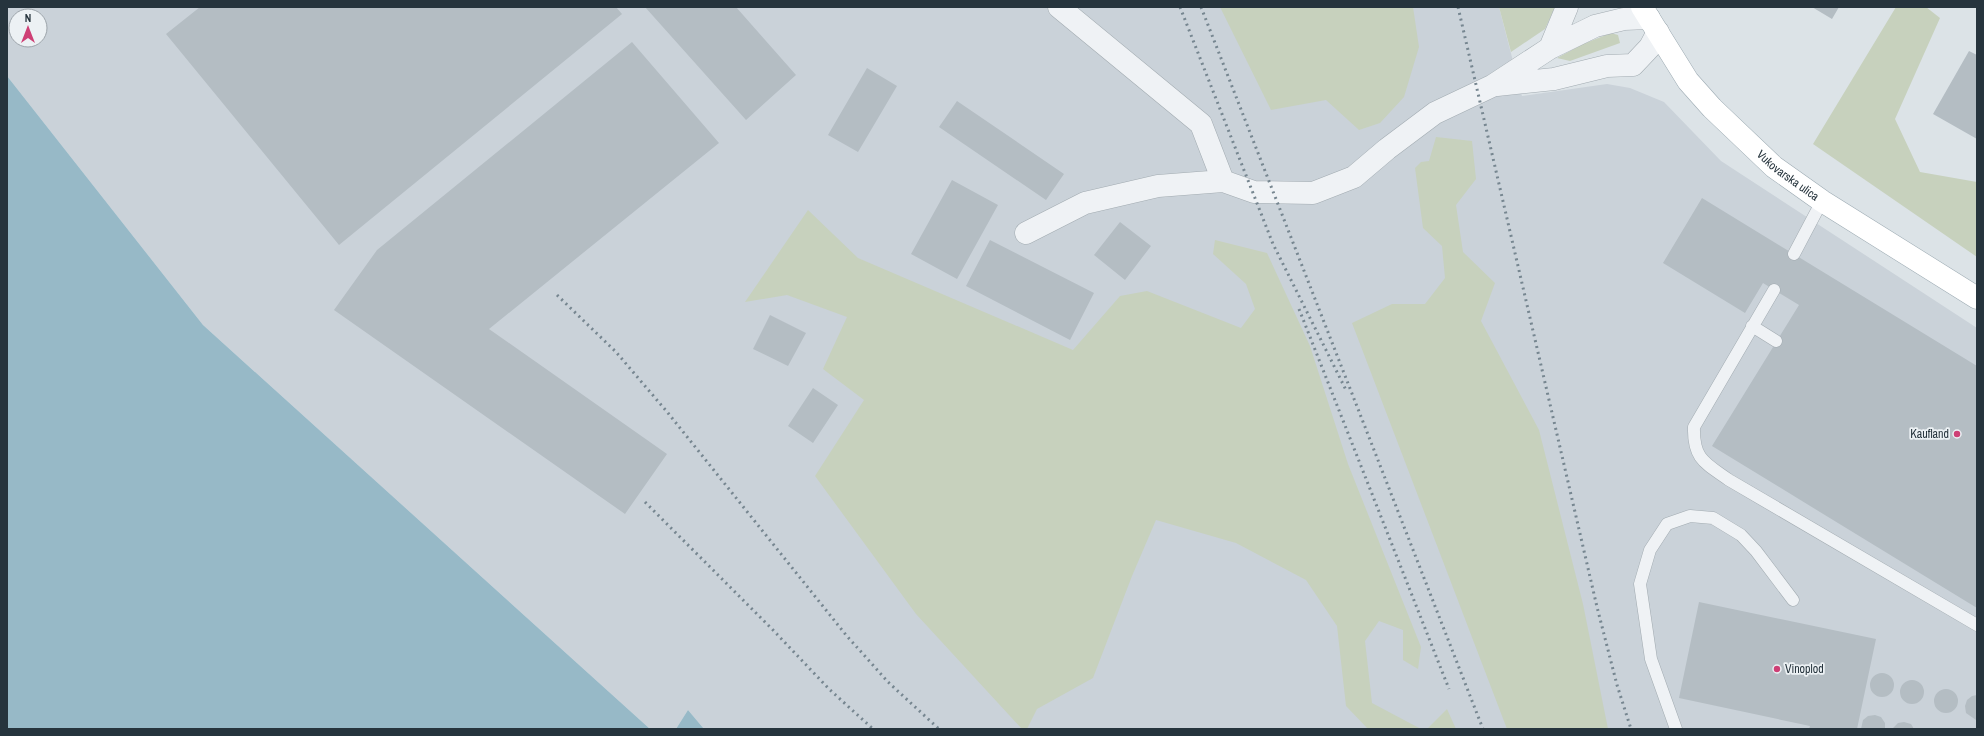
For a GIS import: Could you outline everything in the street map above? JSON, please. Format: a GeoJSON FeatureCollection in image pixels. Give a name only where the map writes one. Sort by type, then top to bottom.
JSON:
{"type":"FeatureCollection","features":[{"type":"Feature","properties":{"kind":"main road","name":"Vukovarska ulica"},"geometry":{"type":"LineString","coordinates":[[1650,19],[1688,81],[1712,108],[1774,167],[1822,201],[1977,298]]}},
{"type":"Feature","properties":{"kind":"street"},"geometry":{"type":"LineString","coordinates":[[1059,7],[1201,124],[1223,181]]}},
{"type":"Feature","properties":{"kind":"street"},"geometry":{"type":"LineString","coordinates":[[1550,48],[1567,7]]}},
{"type":"Feature","properties":{"kind":"street"},"geometry":{"type":"LineString","coordinates":[[1026,232],[1085,203],[1158,186],[1223,181],[1254,192],[1312,193],[1354,177],[1387,149],[1435,113],[1492,86],[1550,48],[1595,26],[1624,19],[1650,19],[1650,47],[1633,65],[1607,66],[1554,78],[1492,86]]}},
{"type":"Feature","properties":{"kind":"lane"},"geometry":{"type":"LineString","coordinates":[[1794,254],[1822,201]]}},
{"type":"Feature","properties":{"kind":"lane"},"geometry":{"type":"LineString","coordinates":[[1774,290],[1694,427],[1693,444],[1704,462],[1729,480],[1977,625]]}},
{"type":"Feature","properties":{"kind":"lane"},"geometry":{"type":"LineString","coordinates":[[1752,326],[1776,341]]}},
{"type":"Feature","properties":{"kind":"lane"},"geometry":{"type":"LineString","coordinates":[[1676,729],[1651,659],[1640,584],[1650,550],[1667,524],[1690,516],[1713,518],[1741,535],[1756,551],[1793,600]]}},
{"type":"Feature","properties":{"kind":"shaded area"},"geometry":{"type":"Polygon","coordinates":[[[7,7],[1499,7],[1522,96],[1607,84],[1630,88],[1664,102],[1721,161],[1977,328],[1977,729],[704,729],[688,710],[676,729],[650,729],[203,325],[7,76],[7,7]]]}},
{"type":"Feature","properties":{"kind":"green space"},"geometry":{"type":"Polygon","coordinates":[[[1220,7],[1413,7],[1419,47],[1404,97],[1380,123],[1359,130],[1326,100],[1271,110],[1220,7]]]}},
{"type":"Feature","properties":{"kind":"green space"},"geometry":{"type":"Polygon","coordinates":[[[1499,7],[1555,7],[1545,29],[1511,52],[1499,7]]]}},
{"type":"Feature","properties":{"kind":"green space"},"geometry":{"type":"Polygon","coordinates":[[[1896,7],[1926,7],[1940,18],[1895,119],[1920,172],[1977,182],[1977,257],[1813,144],[1896,7]]]}},
{"type":"Feature","properties":{"kind":"green space"},"geometry":{"type":"Polygon","coordinates":[[[1611,33],[1618,35],[1620,43],[1570,61],[1557,58],[1583,44],[1611,33]]]}},
{"type":"Feature","properties":{"kind":"green space"},"geometry":{"type":"Polygon","coordinates":[[[1436,137],[1472,141],[1476,179],[1456,205],[1463,252],[1495,283],[1481,321],[1539,430],[1583,604],[1608,729],[1507,729],[1352,323],[1392,304],[1425,304],[1445,278],[1442,246],[1423,228],[1415,168],[1421,162],[1429,161],[1436,137]]]}},
{"type":"Feature","properties":{"kind":"green space"},"geometry":{"type":"Polygon","coordinates":[[[808,210],[858,258],[1073,350],[1120,296],[1147,291],[1241,328],[1255,309],[1246,284],[1213,254],[1215,240],[1267,253],[1310,346],[1348,464],[1421,647],[1418,669],[1403,660],[1403,630],[1379,621],[1365,641],[1372,703],[1421,729],[1368,729],[1346,706],[1337,626],[1306,580],[1236,543],[1156,520],[1132,576],[1093,678],[1037,709],[1027,729],[1022,729],[916,614],[815,476],[864,400],[823,369],[847,317],[787,295],[745,302],[808,210]]]}},
{"type":"Feature","properties":{"kind":"green space"},"geometry":{"type":"Polygon","coordinates":[[[1447,709],[1456,729],[1427,729],[1447,709]]]}},
{"type":"Feature","properties":{"kind":"water"},"geometry":{"type":"Polygon","coordinates":[[[7,76],[203,325],[650,729],[7,729],[7,76]]]}},
{"type":"Feature","properties":{"kind":"water"},"geometry":{"type":"Polygon","coordinates":[[[688,710],[704,729],[676,729],[688,710]]]}},
{"type":"Feature","properties":{"kind":"building"},"geometry":{"type":"Polygon","coordinates":[[[200,7],[616,7],[622,14],[339,245],[166,34],[200,7]]]}},
{"type":"Feature","properties":{"kind":"building"},"geometry":{"type":"Polygon","coordinates":[[[645,7],[736,7],[796,75],[746,120],[645,7]]]}},
{"type":"Feature","properties":{"kind":"building"},"geometry":{"type":"Polygon","coordinates":[[[1812,7],[1839,7],[1832,19],[1812,7]]]}},
{"type":"Feature","properties":{"kind":"building"},"geometry":{"type":"Polygon","coordinates":[[[632,42],[719,143],[489,329],[667,454],[625,514],[334,310],[377,250],[632,42]]]}},
{"type":"Feature","properties":{"kind":"building"},"geometry":{"type":"Polygon","coordinates":[[[1969,51],[1977,55],[1977,139],[1933,114],[1969,51]]]}},
{"type":"Feature","properties":{"kind":"building"},"geometry":{"type":"Polygon","coordinates":[[[867,68],[897,86],[858,152],[828,135],[867,68]]]}},
{"type":"Feature","properties":{"kind":"building"},"geometry":{"type":"Polygon","coordinates":[[[957,101],[1064,174],[1046,200],[939,127],[957,101]]]}},
{"type":"Feature","properties":{"kind":"building"},"geometry":{"type":"Polygon","coordinates":[[[952,180],[998,205],[957,279],[911,254],[952,180]]]}},
{"type":"Feature","properties":{"kind":"building"},"geometry":{"type":"Polygon","coordinates":[[[1702,198],[1977,366],[1977,608],[1712,446],[1799,305],[1763,283],[1745,313],[1663,263],[1702,198]]]}},
{"type":"Feature","properties":{"kind":"building"},"geometry":{"type":"Polygon","coordinates":[[[1120,222],[1151,246],[1125,280],[1094,255],[1120,222]]]}},
{"type":"Feature","properties":{"kind":"building"},"geometry":{"type":"Polygon","coordinates":[[[990,240],[1094,293],[1070,340],[966,286],[990,240]]]}},
{"type":"Feature","properties":{"kind":"building"},"geometry":{"type":"Polygon","coordinates":[[[770,315],[806,333],[788,366],[753,349],[770,315]]]}},
{"type":"Feature","properties":{"kind":"building"},"geometry":{"type":"Polygon","coordinates":[[[813,388],[838,405],[813,443],[788,426],[813,388]]]}},
{"type":"Feature","properties":{"kind":"building","name":"Vinoplod"},"geometry":{"type":"Polygon","coordinates":[[[1699,602],[1876,639],[1857,729],[1809,729],[1810,726],[1679,698],[1699,602]]]}},
{"type":"Feature","properties":{"kind":"building"},"geometry":{"type":"Polygon","coordinates":[[[1882,673],[1891,676],[1894,685],[1891,694],[1882,697],[1873,694],[1870,685],[1873,676],[1882,673]]]}},
{"type":"Feature","properties":{"kind":"building"},"geometry":{"type":"Polygon","coordinates":[[[1912,680],[1921,683],[1924,692],[1921,701],[1912,704],[1903,701],[1900,692],[1903,683],[1912,680]]]}},
{"type":"Feature","properties":{"kind":"building"},"geometry":{"type":"Polygon","coordinates":[[[1946,689],[1955,692],[1958,701],[1955,710],[1946,713],[1937,710],[1934,701],[1937,692],[1946,689]]]}},
{"type":"Feature","properties":{"kind":"building"},"geometry":{"type":"Polygon","coordinates":[[[1977,695],[1976,720],[1966,713],[1965,706],[1967,700],[1972,696],[1977,695]]]}},
{"type":"Feature","properties":{"kind":"building"},"geometry":{"type":"Polygon","coordinates":[[[1875,715],[1881,717],[1885,723],[1885,729],[1861,729],[1863,720],[1868,716],[1875,715]]]}},
{"type":"Feature","properties":{"kind":"building"},"geometry":{"type":"Polygon","coordinates":[[[1904,722],[1911,724],[1914,729],[1892,729],[1898,723],[1904,722]]]}},
{"type":"Feature","properties":{"kind":"railway"},"geometry":{"type":"LineString","coordinates":[[1180,7],[1273,244],[1346,390]]}},
{"type":"Feature","properties":{"kind":"railway"},"geometry":{"type":"LineString","coordinates":[[1201,7],[1483,729]]}},
{"type":"Feature","properties":{"kind":"railway"},"geometry":{"type":"LineString","coordinates":[[1458,7],[1597,607],[1617,685],[1631,729]]}},
{"type":"Feature","properties":{"kind":"railway"},"geometry":{"type":"LineString","coordinates":[[557,295],[616,352],[668,413],[846,635],[888,682],[939,729]]}},
{"type":"Feature","properties":{"kind":"railway"},"geometry":{"type":"LineString","coordinates":[[1299,309],[1449,689]]}},
{"type":"Feature","properties":{"kind":"railway"},"geometry":{"type":"LineString","coordinates":[[645,502],[773,630],[829,689],[873,729]]}},
{"type":"Feature","properties":{"kind":"place","name":"Kaufland"},"geometry":{"type":"Point","coordinates":[1957,434]}},
{"type":"Feature","properties":{"kind":"place","name":"Vinoplod"},"geometry":{"type":"Point","coordinates":[1777,669]}}]}
